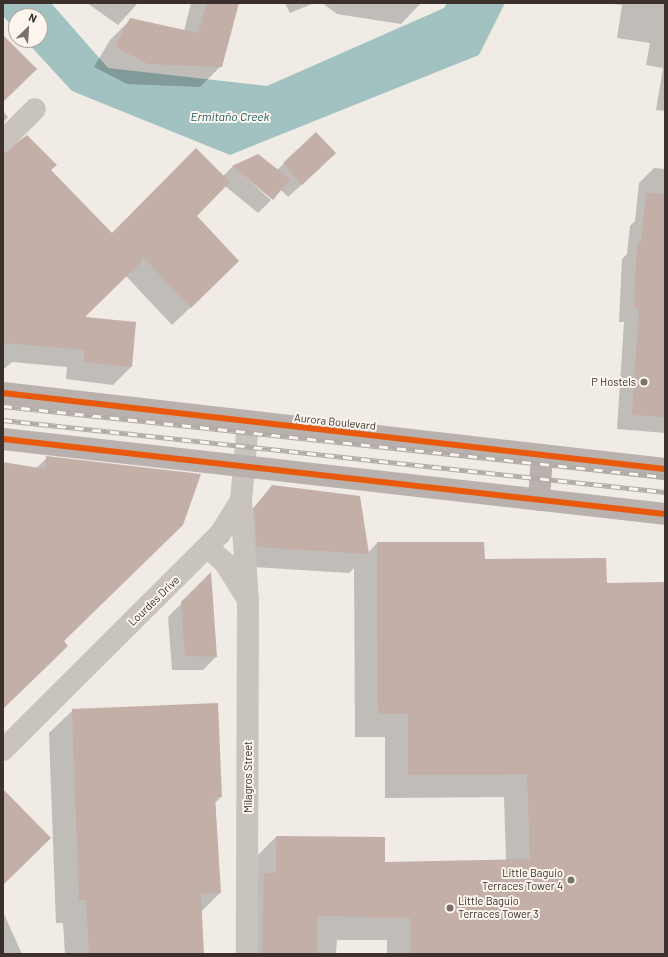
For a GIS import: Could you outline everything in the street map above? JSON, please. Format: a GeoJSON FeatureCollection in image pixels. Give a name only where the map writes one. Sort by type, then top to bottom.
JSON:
{"type":"FeatureCollection","features":[{"type":"Feature","properties":{"kind":"main road","name":"Aurora Boulevard"},"geometry":{"type":"LineString","coordinates":[[3,393],[665,469]]}},
{"type":"Feature","properties":{"kind":"main road"},"geometry":{"type":"LineString","coordinates":[[3,438],[244,467],[665,514]]}},
{"type":"Feature","properties":{"kind":"main road"},"geometry":{"type":"LineString","coordinates":[[539,500],[542,455]]}},
{"type":"Feature","properties":{"kind":"street"},"geometry":{"type":"LineString","coordinates":[[3,142],[35,109]]}},
{"type":"Feature","properties":{"kind":"street"},"geometry":{"type":"LineString","coordinates":[[241,501],[248,422]]}},
{"type":"Feature","properties":{"kind":"street","name":"Lourdes Drive"},"geometry":{"type":"LineString","coordinates":[[3,750],[208,548],[241,501]]}},
{"type":"Feature","properties":{"kind":"street","name":"Milagros Street"},"geometry":{"type":"LineString","coordinates":[[241,501],[248,601],[247,954]]}},
{"type":"Feature","properties":{"kind":"street","name":"Milagros Street"},"geometry":{"type":"LineString","coordinates":[[208,548],[238,580],[248,601]]}},
{"type":"Feature","properties":{"kind":"water","name":"Ermitaño Creek"},"geometry":{"type":"Polygon","coordinates":[[[3,3],[51,3],[108,68],[267,86],[444,8],[447,3],[505,3],[479,55],[230,155],[72,91],[32,48],[48,48],[48,8],[8,8],[8,21],[3,16],[3,3]]]}},
{"type":"Feature","properties":{"kind":"building"},"geometry":{"type":"Polygon","coordinates":[[[207,3],[239,3],[222,67],[148,64],[115,46],[130,18],[198,33],[207,3]]]}},
{"type":"Feature","properties":{"kind":"building"},"geometry":{"type":"Polygon","coordinates":[[[3,35],[8,40],[8,48],[16,48],[37,69],[3,102],[3,35]]]}},
{"type":"Feature","properties":{"kind":"building"},"geometry":{"type":"Polygon","coordinates":[[[316,132],[336,153],[302,185],[283,163],[316,132]]]}},
{"type":"Feature","properties":{"kind":"building"},"geometry":{"type":"Polygon","coordinates":[[[27,135],[57,165],[51,170],[112,233],[196,148],[230,182],[197,216],[239,261],[191,308],[143,257],[142,261],[85,317],[136,322],[132,367],[83,362],[85,350],[3,343],[3,153],[27,135]]]}},
{"type":"Feature","properties":{"kind":"building"},"geometry":{"type":"Polygon","coordinates":[[[258,154],[290,179],[273,200],[232,166],[258,154]]]}},
{"type":"Feature","properties":{"kind":"building"},"geometry":{"type":"Polygon","coordinates":[[[646,193],[665,194],[665,417],[632,415],[639,308],[634,307],[637,243],[641,243],[646,193]]]}},
{"type":"Feature","properties":{"kind":"building"},"geometry":{"type":"Polygon","coordinates":[[[46,456],[201,474],[183,525],[64,641],[68,646],[3,709],[3,462],[45,469],[46,456]]]}},
{"type":"Feature","properties":{"kind":"building"},"geometry":{"type":"Polygon","coordinates":[[[272,485],[360,496],[369,554],[257,547],[254,508],[272,485]]]}},
{"type":"Feature","properties":{"kind":"building"},"geometry":{"type":"Polygon","coordinates":[[[377,542],[484,542],[485,559],[606,558],[607,583],[665,582],[665,954],[411,954],[410,918],[317,916],[317,954],[262,954],[264,873],[276,873],[276,836],[385,837],[385,862],[530,859],[527,774],[408,775],[408,714],[378,714],[377,542]]]}},
{"type":"Feature","properties":{"kind":"building"},"geometry":{"type":"Polygon","coordinates":[[[211,572],[217,657],[185,656],[181,602],[211,572]]]}},
{"type":"Feature","properties":{"kind":"building"},"geometry":{"type":"Polygon","coordinates":[[[218,703],[222,797],[215,797],[221,893],[201,894],[204,954],[89,954],[86,900],[79,900],[72,709],[218,703]]]}},
{"type":"Feature","properties":{"kind":"building"},"geometry":{"type":"Polygon","coordinates":[[[3,789],[51,838],[3,885],[3,789]]]}},
{"type":"Feature","properties":{"kind":"railway"},"geometry":{"type":"LineString","coordinates":[[3,406],[665,477]]}},
{"type":"Feature","properties":{"kind":"railway"},"geometry":{"type":"LineString","coordinates":[[3,420],[665,492]]}},
{"type":"Feature","properties":{"kind":"cycle path"},"geometry":{"type":"LineString","coordinates":[[3,393],[665,469]]}},
{"type":"Feature","properties":{"kind":"cycle path"},"geometry":{"type":"LineString","coordinates":[[3,439],[665,514]]}},
{"type":"Feature","properties":{"kind":"place","name":"P Hostels"},"geometry":{"type":"Point","coordinates":[644,382]}},
{"type":"Feature","properties":{"kind":"place","name":"Little Baguio Terraces Tower 4"},"geometry":{"type":"Point","coordinates":[571,880]}},
{"type":"Feature","properties":{"kind":"place","name":"Little Baguio Terraces Tower 3"},"geometry":{"type":"Point","coordinates":[450,908]}}]}
